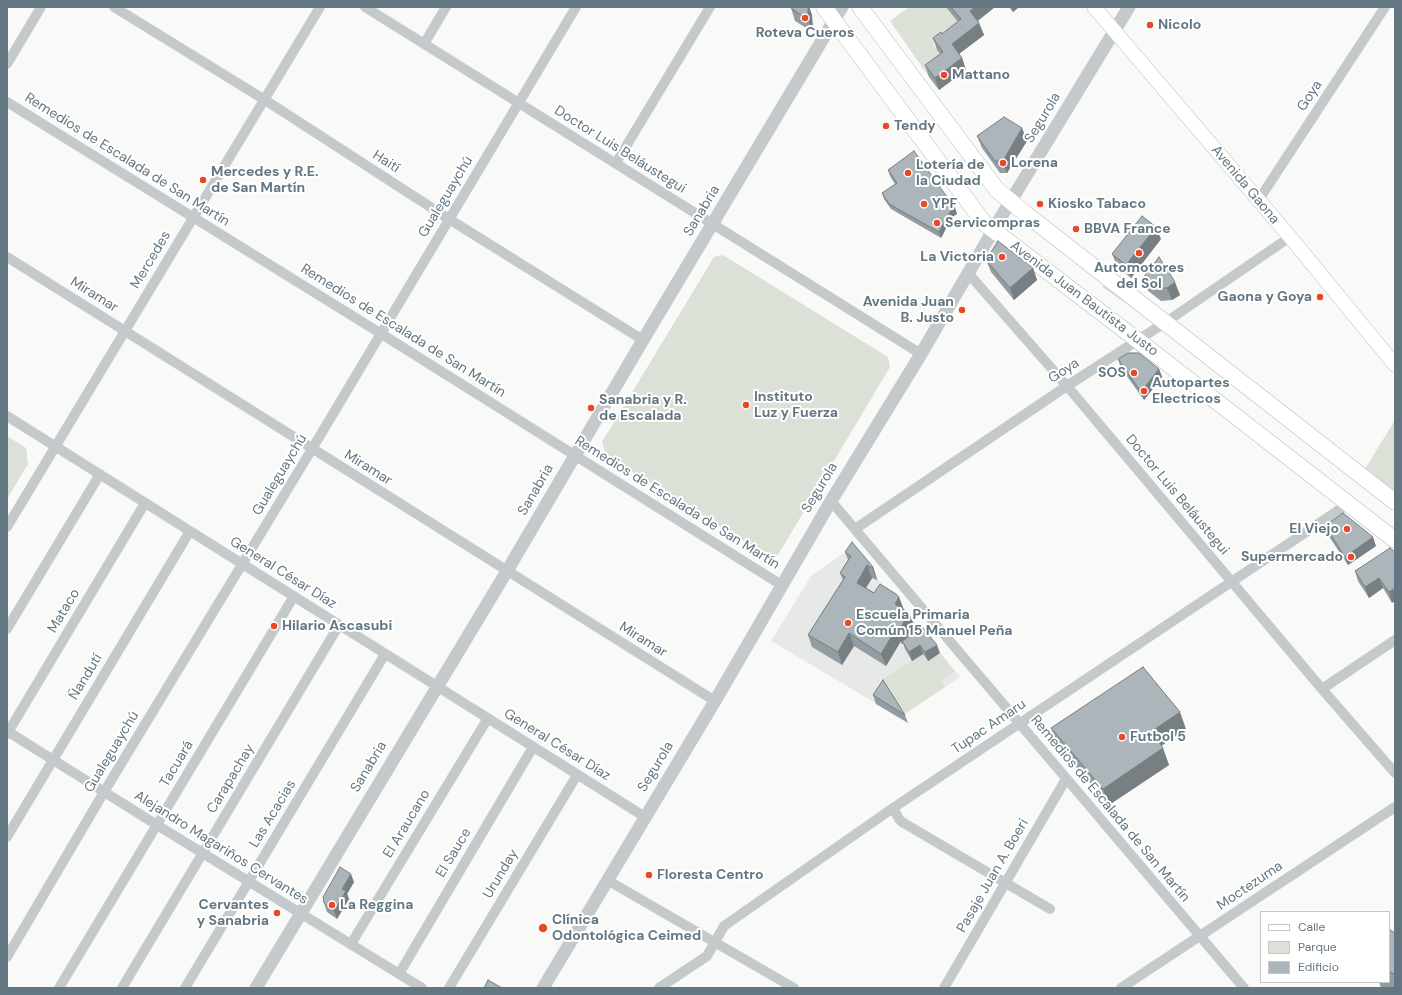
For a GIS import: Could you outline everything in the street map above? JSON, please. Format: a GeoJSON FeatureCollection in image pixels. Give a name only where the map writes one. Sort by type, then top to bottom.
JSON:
{"type":"FeatureCollection","features":[{"type":"Feature","properties":{"kind":"main road","name":"Avenida Juan Bautista Justo"},"geometry":{"type":"LineString","coordinates":[[824,7],[979,217],[993,230],[1395,540]]}},
{"type":"Feature","properties":{"kind":"main road"},"geometry":{"type":"LineString","coordinates":[[860,7],[997,190],[1395,502]]}},
{"type":"Feature","properties":{"kind":"main road","name":"Avenida Gaona"},"geometry":{"type":"LineString","coordinates":[[1094,7],[1290,237],[1395,365]]}},
{"type":"Feature","properties":{"kind":"street"},"geometry":{"type":"LineString","coordinates":[[7,64],[41,7]]}},
{"type":"Feature","properties":{"kind":"street","name":"Haití"},"geometry":{"type":"LineString","coordinates":[[114,7],[265,100],[449,219],[643,340]]}},
{"type":"Feature","properties":{"kind":"street","name":"Mercedes"},"geometry":{"type":"LineString","coordinates":[[7,527],[320,7]]}},
{"type":"Feature","properties":{"kind":"street","name":"Doctor Luis Beláustegui"},"geometry":{"type":"LineString","coordinates":[[365,7],[922,354]]}},
{"type":"Feature","properties":{"kind":"street"},"geometry":{"type":"LineString","coordinates":[[424,44],[446,7]]}},
{"type":"Feature","properties":{"kind":"street","name":"Gualeguaychú"},"geometry":{"type":"LineString","coordinates":[[7,957],[104,792],[243,564],[576,7]]}},
{"type":"Feature","properties":{"kind":"street"},"geometry":{"type":"LineString","coordinates":[[616,163],[710,7]]}},
{"type":"Feature","properties":{"kind":"street","name":"Sanabria"},"geometry":{"type":"LineString","coordinates":[[256,988],[436,686],[507,571],[574,455],[842,7]]}},
{"type":"Feature","properties":{"kind":"street","name":"Segurola"},"geometry":{"type":"LineString","coordinates":[[543,988],[715,701],[831,501],[922,354],[993,230],[1129,7]]}},
{"type":"Feature","properties":{"kind":"street","name":"Goya"},"geometry":{"type":"LineString","coordinates":[[1258,201],[1385,7]]}},
{"type":"Feature","properties":{"kind":"street","name":"Remedios de Escalada de San Martín"},"geometry":{"type":"LineString","coordinates":[[7,102],[380,333],[783,586]]}},
{"type":"Feature","properties":{"kind":"street","name":"Goya"},"geometry":{"type":"LineString","coordinates":[[855,529],[1067,386],[1166,322],[1290,237]]}},
{"type":"Feature","properties":{"kind":"street","name":"Miramar"},"geometry":{"type":"LineString","coordinates":[[7,257],[715,701]]}},
{"type":"Feature","properties":{"kind":"street","name":"Doctor Luis Beláustegui"},"geometry":{"type":"LineString","coordinates":[[968,273],[1067,386],[1322,689],[1395,773]]}},
{"type":"Feature","properties":{"kind":"street","name":"General César Díaz"},"geometry":{"type":"LineString","coordinates":[[7,416],[645,818]]}},
{"type":"Feature","properties":{"kind":"street"},"geometry":{"type":"LineString","coordinates":[[7,629],[100,474]]}},
{"type":"Feature","properties":{"kind":"street","name":"Remedios de Escalada de San Martín"},"geometry":{"type":"LineString","coordinates":[[831,501],[1244,988]]}},
{"type":"Feature","properties":{"kind":"street","name":"Mataco"},"geometry":{"type":"LineString","coordinates":[[7,732],[145,503]]}},
{"type":"Feature","properties":{"kind":"street","name":"Tupac Amaru"},"geometry":{"type":"LineString","coordinates":[[659,988],[706,956],[724,926],[893,808],[1348,504]]}},
{"type":"Feature","properties":{"kind":"street","name":"Ñandutí"},"geometry":{"type":"LineString","coordinates":[[7,837],[190,531]]}},
{"type":"Feature","properties":{"kind":"street","name":"Tacuará"},"geometry":{"type":"LineString","coordinates":[[59,988],[294,596]]}},
{"type":"Feature","properties":{"kind":"street","name":"Carapachay"},"geometry":{"type":"LineString","coordinates":[[122,988],[339,625]]}},
{"type":"Feature","properties":{"kind":"street"},"geometry":{"type":"LineString","coordinates":[[1322,689],[1395,640]]}},
{"type":"Feature","properties":{"kind":"street","name":"Las Acacias"},"geometry":{"type":"LineString","coordinates":[[185,988],[385,654]]}},
{"type":"Feature","properties":{"kind":"street","name":"El Araucano"},"geometry":{"type":"LineString","coordinates":[[351,944],[488,718]]}},
{"type":"Feature","properties":{"kind":"street","name":"Alejandro Magariños Cervantes"},"geometry":{"type":"LineString","coordinates":[[7,732],[422,988]]}},
{"type":"Feature","properties":{"kind":"street","name":"El Sauce"},"geometry":{"type":"LineString","coordinates":[[399,974],[533,747]]}},
{"type":"Feature","properties":{"kind":"street","name":"Urunday"},"geometry":{"type":"LineString","coordinates":[[449,988],[578,775]]}},
{"type":"Feature","properties":{"kind":"street","name":"Pasaje Juan A. Boeri"},"geometry":{"type":"LineString","coordinates":[[944,988],[1066,779]]}},
{"type":"Feature","properties":{"kind":"street","name":"Moctezuma"},"geometry":{"type":"LineString","coordinates":[[1121,988],[1395,807]]}},
{"type":"Feature","properties":{"kind":"street"},"geometry":{"type":"LineString","coordinates":[[893,808],[902,822],[1050,909]]}},
{"type":"Feature","properties":{"kind":"street"},"geometry":{"type":"LineString","coordinates":[[607,880],[794,988]]}},
{"type":"Feature","properties":{"kind":"shaded area","name":"Escuela Primaria Común 15 Manuel Peña"},"geometry":{"type":"Polygon","coordinates":[[[844,553],[857,554],[960,677],[899,717],[771,641],[811,576],[844,553]]]}},
{"type":"Feature","properties":{"kind":"green space"},"geometry":{"type":"Polygon","coordinates":[[[909,7],[946,7],[966,31],[941,39],[933,44],[947,64],[929,77],[890,21],[909,7]]]}},
{"type":"Feature","properties":{"kind":"green space","name":"Instituto Luz y Fuerza"},"geometry":{"type":"Polygon","coordinates":[[[723,255],[888,357],[890,367],[778,555],[769,557],[606,455],[602,442],[714,257],[723,255]]]}},
{"type":"Feature","properties":{"kind":"green space"},"geometry":{"type":"Polygon","coordinates":[[[1105,283],[1140,313],[1102,287],[1105,283]]]}},
{"type":"Feature","properties":{"kind":"green space"},"geometry":{"type":"Polygon","coordinates":[[[1395,420],[1395,492],[1365,469],[1395,420]]]}},
{"type":"Feature","properties":{"kind":"green space"},"geometry":{"type":"Polygon","coordinates":[[[7,436],[26,448],[28,464],[7,499],[7,436]]]}},
{"type":"Feature","properties":{"kind":"green space"},"geometry":{"type":"Polygon","coordinates":[[[940,653],[955,671],[941,680],[945,687],[903,715],[881,680],[923,654],[928,660],[940,653]]]}},
{"type":"Feature","properties":{"kind":"building"},"geometry":{"type":"Polygon","coordinates":[[[808,7],[808,20],[791,8],[808,7]]]}},
{"type":"Feature","properties":{"kind":"building"},"geometry":{"type":"Polygon","coordinates":[[[951,7],[975,7],[970,11],[979,23],[952,44],[962,58],[935,78],[925,65],[943,52],[933,38],[941,32],[942,34],[961,19],[951,7]]]}},
{"type":"Feature","properties":{"kind":"building"},"geometry":{"type":"Polygon","coordinates":[[[1004,117],[1022,128],[1003,161],[995,161],[977,136],[1004,117]]]}},
{"type":"Feature","properties":{"kind":"building"},"geometry":{"type":"Polygon","coordinates":[[[914,151],[955,208],[950,212],[939,232],[889,204],[882,193],[897,183],[888,170],[914,151]]]}},
{"type":"Feature","properties":{"kind":"building"},"geometry":{"type":"Polygon","coordinates":[[[1142,216],[1156,227],[1126,265],[1112,254],[1142,216]]]}},
{"type":"Feature","properties":{"kind":"building"},"geometry":{"type":"Polygon","coordinates":[[[998,241],[1033,268],[1010,288],[986,260],[998,241]]]}},
{"type":"Feature","properties":{"kind":"building"},"geometry":{"type":"Polygon","coordinates":[[[1159,257],[1175,282],[1167,288],[1156,288],[1143,278],[1159,257]]]}},
{"type":"Feature","properties":{"kind":"building"},"geometry":{"type":"Polygon","coordinates":[[[1128,353],[1139,353],[1159,369],[1141,392],[1118,359],[1128,353]]]}},
{"type":"Feature","properties":{"kind":"building"},"geometry":{"type":"Polygon","coordinates":[[[1343,513],[1373,537],[1345,557],[1325,526],[1343,513]]]}},
{"type":"Feature","properties":{"kind":"building"},"geometry":{"type":"Polygon","coordinates":[[[852,542],[873,567],[872,568],[867,565],[857,583],[874,593],[880,584],[899,597],[895,604],[909,613],[898,632],[896,629],[881,654],[849,633],[838,652],[808,635],[845,577],[840,573],[851,556],[845,552],[852,542]]]}},
{"type":"Feature","properties":{"kind":"building"},"geometry":{"type":"Polygon","coordinates":[[[1390,548],[1395,552],[1395,588],[1389,592],[1379,578],[1365,587],[1355,571],[1390,548]]]}},
{"type":"Feature","properties":{"kind":"building"},"geometry":{"type":"Polygon","coordinates":[[[923,628],[937,645],[925,652],[920,645],[909,652],[902,641],[923,628]]]}},
{"type":"Feature","properties":{"kind":"building","name":"Futbol 5"},"geometry":{"type":"Polygon","coordinates":[[[1143,667],[1180,712],[1152,731],[1163,748],[1103,789],[1051,728],[1143,667]]]}},
{"type":"Feature","properties":{"kind":"building"},"geometry":{"type":"Polygon","coordinates":[[[883,680],[905,715],[873,695],[883,680]]]}},
{"type":"Feature","properties":{"kind":"building"},"geometry":{"type":"Polygon","coordinates":[[[340,867],[351,874],[342,889],[346,891],[334,911],[324,903],[323,897],[340,867]]]}},
{"type":"Feature","properties":{"kind":"building"},"geometry":{"type":"Polygon","coordinates":[[[1390,930],[1395,933],[1395,975],[1390,972],[1390,930]]]}},
{"type":"Feature","properties":{"kind":"building"},"geometry":{"type":"Polygon","coordinates":[[[488,980],[502,988],[484,988],[488,980]]]}},
{"type":"Feature","properties":{"kind":"place","name":"Roteva Cueros"},"geometry":{"type":"Point","coordinates":[805,18]}},
{"type":"Feature","properties":{"kind":"place","name":"Nicolo"},"geometry":{"type":"Point","coordinates":[1150,25]}},
{"type":"Feature","properties":{"kind":"place","name":"Mattano"},"geometry":{"type":"Point","coordinates":[944,75]}},
{"type":"Feature","properties":{"kind":"place","name":"Tendy"},"geometry":{"type":"Point","coordinates":[886,126]}},
{"type":"Feature","properties":{"kind":"place","name":"Lorena"},"geometry":{"type":"Point","coordinates":[1003,163]}},
{"type":"Feature","properties":{"kind":"place","name":"Lotería de la Ciudad"},"geometry":{"type":"Point","coordinates":[908,173]}},
{"type":"Feature","properties":{"kind":"place","name":"Mercedes y R.E. de San Martín"},"geometry":{"type":"Point","coordinates":[203,180]}},
{"type":"Feature","properties":{"kind":"place","name":"YPF"},"geometry":{"type":"Point","coordinates":[924,204]}},
{"type":"Feature","properties":{"kind":"place","name":"Kiosko Tabaco"},"geometry":{"type":"Point","coordinates":[1040,204]}},
{"type":"Feature","properties":{"kind":"place","name":"Servicompras"},"geometry":{"type":"Point","coordinates":[937,223]}},
{"type":"Feature","properties":{"kind":"place","name":"BBVA France"},"geometry":{"type":"Point","coordinates":[1076,229]}},
{"type":"Feature","properties":{"kind":"place","name":"Automotores del Sol"},"geometry":{"type":"Point","coordinates":[1139,253]}},
{"type":"Feature","properties":{"kind":"place","name":"La Victoria"},"geometry":{"type":"Point","coordinates":[1002,257]}},
{"type":"Feature","properties":{"kind":"place","name":"Gaona y Goya"},"geometry":{"type":"Point","coordinates":[1320,297]}},
{"type":"Feature","properties":{"kind":"place","name":"Avenida Juan B. Justo"},"geometry":{"type":"Point","coordinates":[962,310]}},
{"type":"Feature","properties":{"kind":"place","name":"SOS"},"geometry":{"type":"Point","coordinates":[1134,373]}},
{"type":"Feature","properties":{"kind":"place","name":"Autopartes Electricos"},"geometry":{"type":"Point","coordinates":[1144,391]}},
{"type":"Feature","properties":{"kind":"place","name":"Instituto Luz y Fuerza"},"geometry":{"type":"Point","coordinates":[746,405]}},
{"type":"Feature","properties":{"kind":"place","name":"Sanabria y R. de Escalada"},"geometry":{"type":"Point","coordinates":[591,408]}},
{"type":"Feature","properties":{"kind":"place","name":"El Viejo"},"geometry":{"type":"Point","coordinates":[1347,529]}},
{"type":"Feature","properties":{"kind":"place","name":"Supermercado"},"geometry":{"type":"Point","coordinates":[1351,557]}},
{"type":"Feature","properties":{"kind":"place","name":"Escuela Primaria Común 15 Manuel Peña"},"geometry":{"type":"Point","coordinates":[848,623]}},
{"type":"Feature","properties":{"kind":"place","name":"Hilario Ascasubi"},"geometry":{"type":"Point","coordinates":[274,626]}},
{"type":"Feature","properties":{"kind":"place","name":"Futbol 5"},"geometry":{"type":"Point","coordinates":[1122,737]}},
{"type":"Feature","properties":{"kind":"place","name":"Floresta Centro"},"geometry":{"type":"Point","coordinates":[649,875]}},
{"type":"Feature","properties":{"kind":"place","name":"La Reggina"},"geometry":{"type":"Point","coordinates":[332,905]}},
{"type":"Feature","properties":{"kind":"place","name":"Cervantes y Sanabria"},"geometry":{"type":"Point","coordinates":[277,913]}},
{"type":"Feature","properties":{"kind":"place","name":"Clínica Odontológica Ceimed"},"geometry":{"type":"Point","coordinates":[543,928]}}]}
